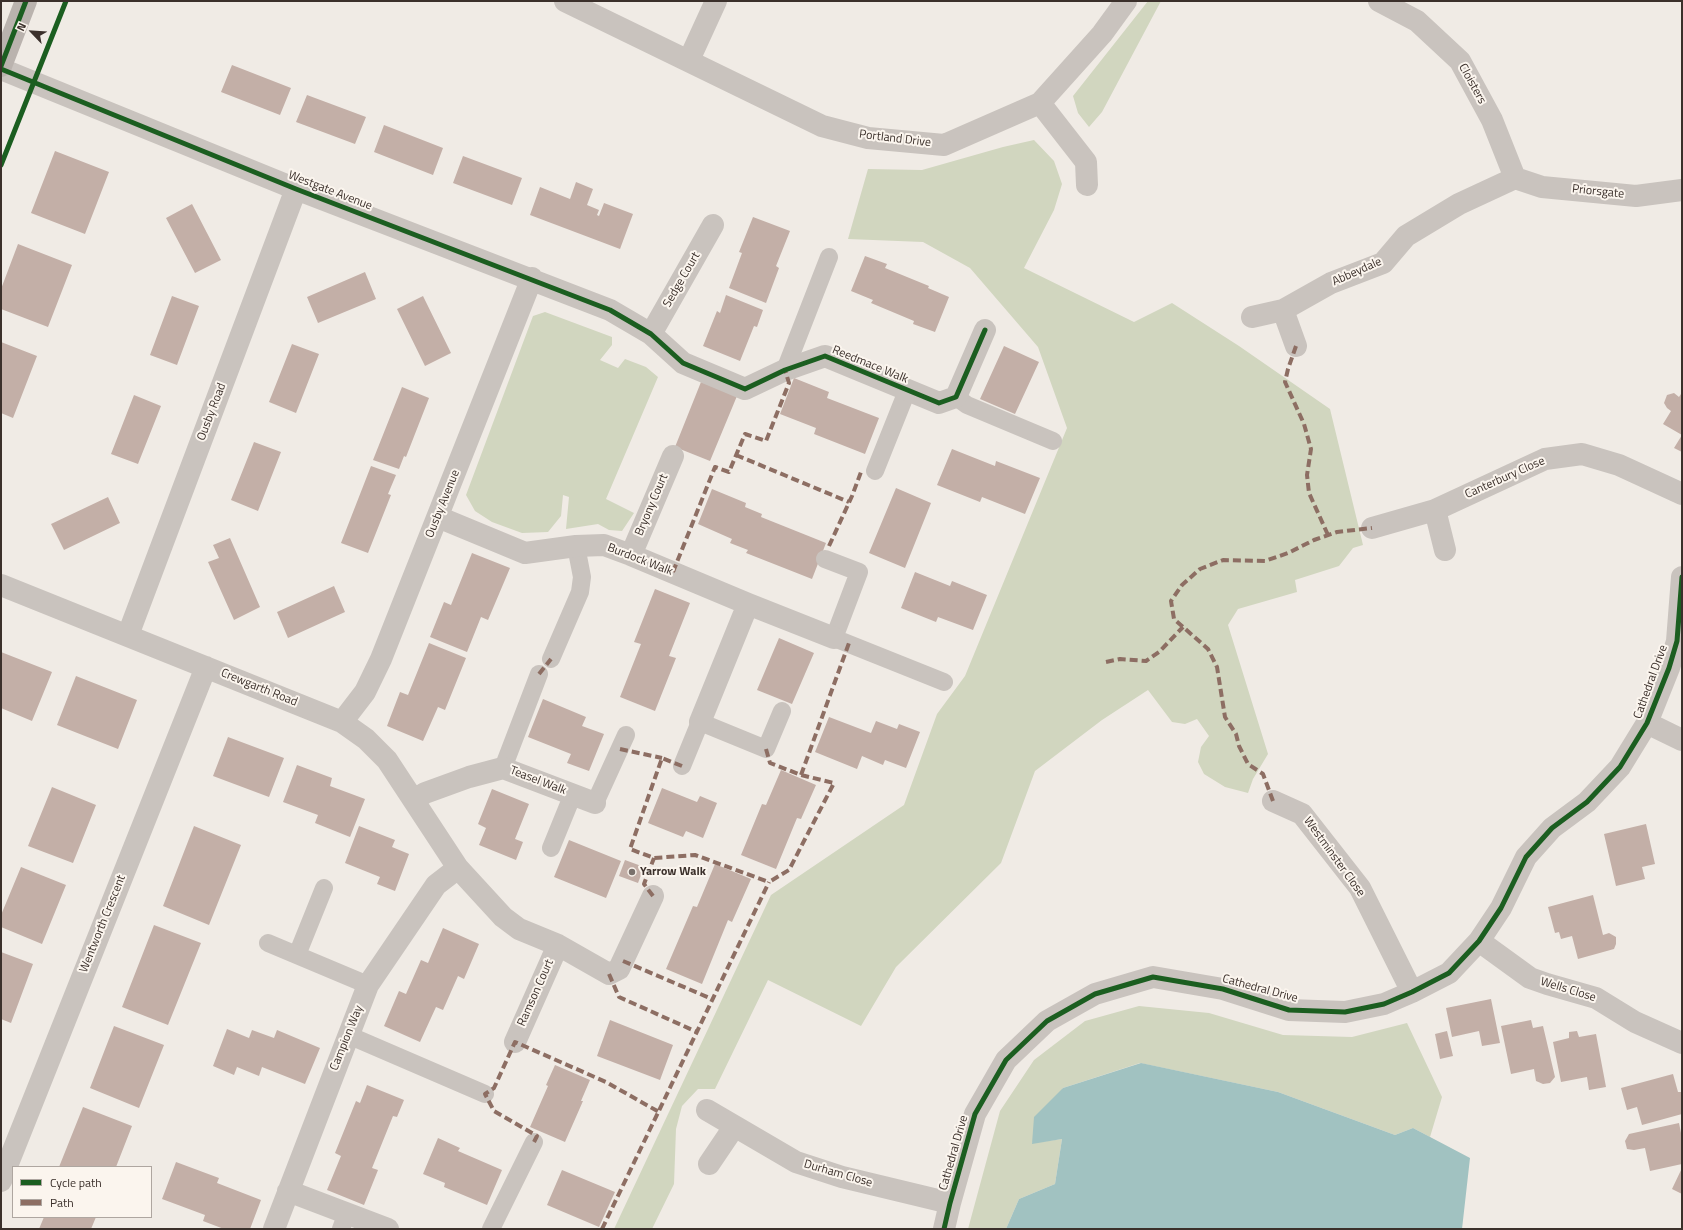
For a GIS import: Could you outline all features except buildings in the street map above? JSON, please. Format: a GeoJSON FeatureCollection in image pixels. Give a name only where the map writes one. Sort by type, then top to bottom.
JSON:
{"type":"FeatureCollection","features":[{"type":"Feature","properties":{"kind":"street"},"geometry":{"type":"LineString","coordinates":[[1,66],[26,1]]}},
{"type":"Feature","properties":{"kind":"street","name":"Portland Drive"},"geometry":{"type":"LineString","coordinates":[[565,1],[822,126],[868,138],[944,145],[1040,103],[1102,34],[1126,1]]}},
{"type":"Feature","properties":{"kind":"street"},"geometry":{"type":"LineString","coordinates":[[689,60],[716,1]]}},
{"type":"Feature","properties":{"kind":"street","name":"Cloisters"},"geometry":{"type":"LineString","coordinates":[[1379,1],[1417,21],[1460,61],[1492,120],[1515,178]]}},
{"type":"Feature","properties":{"kind":"street","name":"Westgate Avenue"},"geometry":{"type":"LineString","coordinates":[[1,69],[296,189],[532,278],[610,310],[651,334]]}},
{"type":"Feature","properties":{"kind":"street"},"geometry":{"type":"LineString","coordinates":[[1040,103],[1092,162],[1087,185]]}},
{"type":"Feature","properties":{"kind":"street","name":"Priorsgate"},"geometry":{"type":"LineString","coordinates":[[1515,178],[1542,187],[1636,196],[1682,190]]}},
{"type":"Feature","properties":{"kind":"street","name":"Abbeydale"},"geometry":{"type":"LineString","coordinates":[[1252,317],[1283,310],[1331,283],[1383,263],[1406,236],[1459,204],[1515,178]]}},
{"type":"Feature","properties":{"kind":"street","name":"Ousby Road"},"geometry":{"type":"LineString","coordinates":[[128,635],[296,189]]}},
{"type":"Feature","properties":{"kind":"street","name":"Sedge Court"},"geometry":{"type":"LineString","coordinates":[[651,334],[713,225]]}},
{"type":"Feature","properties":{"kind":"street","name":"Ousby Avenue"},"geometry":{"type":"LineString","coordinates":[[342,722],[365,692],[381,659],[532,278]]}},
{"type":"Feature","properties":{"kind":"street"},"geometry":{"type":"LineString","coordinates":[[1283,310],[1296,346]]}},
{"type":"Feature","properties":{"kind":"street"},"geometry":{"type":"LineString","coordinates":[[956,397],[985,330]]}},
{"type":"Feature","properties":{"kind":"street","name":"Reedmace Walk"},"geometry":{"type":"LineString","coordinates":[[651,334],[683,363],[745,389],[785,370],[825,356],[939,404],[956,397]]}},
{"type":"Feature","properties":{"kind":"street","name":"Canterbury Close"},"geometry":{"type":"LineString","coordinates":[[1372,528],[1434,510],[1545,459],[1582,454],[1619,465],[1682,494]]}},
{"type":"Feature","properties":{"kind":"street","name":"Bryony Court"},"geometry":{"type":"LineString","coordinates":[[631,555],[673,456]]}},
{"type":"Feature","properties":{"kind":"street"},"geometry":{"type":"LineString","coordinates":[[1434,510],[1445,550]]}},
{"type":"Feature","properties":{"kind":"street","name":"Burdock Walk"},"geometry":{"type":"LineString","coordinates":[[438,517],[525,554],[576,546],[604,545],[834,638]]}},
{"type":"Feature","properties":{"kind":"street","name":"Cathedral Drive"},"geometry":{"type":"LineString","coordinates":[[944,1229],[975,1114],[1006,1060],[1047,1021],[1095,994],[1153,977],[1223,989],[1289,1010],[1345,1012],[1384,1004],[1412,992],[1449,973],[1479,941],[1501,908],[1526,857],[1552,828],[1587,802],[1620,767],[1647,723],[1669,668],[1677,641],[1682,576]]}},
{"type":"Feature","properties":{"kind":"street","name":"Crewgarth Road"},"geometry":{"type":"LineString","coordinates":[[1,585],[342,722],[366,739],[387,760],[458,868]]}},
{"type":"Feature","properties":{"kind":"street"},"geometry":{"type":"LineString","coordinates":[[700,722],[748,604]]}},
{"type":"Feature","properties":{"kind":"street","name":"Wentworth Crescent"},"geometry":{"type":"LineString","coordinates":[[1,1181],[206,667]]}},
{"type":"Feature","properties":{"kind":"street"},"geometry":{"type":"LineString","coordinates":[[1647,723],[1682,740]]}},
{"type":"Feature","properties":{"kind":"street","name":"Teasel Walk"},"geometry":{"type":"LineString","coordinates":[[414,800],[425,793],[502,768],[595,803]]}},
{"type":"Feature","properties":{"kind":"street","name":"Westminster Close"},"geometry":{"type":"LineString","coordinates":[[1273,801],[1302,814],[1360,888],[1412,992]]}},
{"type":"Feature","properties":{"kind":"street"},"geometry":{"type":"LineString","coordinates":[[458,868],[503,917],[519,929],[558,945],[609,974],[619,969],[653,896]]}},
{"type":"Feature","properties":{"kind":"street","name":"Campion Way"},"geometry":{"type":"LineString","coordinates":[[274,1229],[368,985],[436,885],[458,868]]}},
{"type":"Feature","properties":{"kind":"street","name":"Wells Close"},"geometry":{"type":"LineString","coordinates":[[1479,941],[1530,978],[1596,998],[1635,1022],[1682,1043]]}},
{"type":"Feature","properties":{"kind":"street","name":"Ramson Court"},"geometry":{"type":"LineString","coordinates":[[515,1042],[558,945]]}},
{"type":"Feature","properties":{"kind":"street","name":"Durham Close"},"geometry":{"type":"LineString","coordinates":[[707,1110],[796,1162],[842,1177],[950,1203]]}},
{"type":"Feature","properties":{"kind":"street"},"geometry":{"type":"LineString","coordinates":[[709,1164],[734,1127]]}},
{"type":"Feature","properties":{"kind":"street"},"geometry":{"type":"LineString","coordinates":[[288,1191],[344,1221],[388,1229]]}},
{"type":"Feature","properties":{"kind":"lane"},"geometry":{"type":"LineString","coordinates":[[785,370],[829,257]]}},
{"type":"Feature","properties":{"kind":"lane"},"geometry":{"type":"LineString","coordinates":[[875,471],[907,391]]}},
{"type":"Feature","properties":{"kind":"lane"},"geometry":{"type":"LineString","coordinates":[[956,397],[967,405],[1053,441]]}},
{"type":"Feature","properties":{"kind":"lane"},"geometry":{"type":"LineString","coordinates":[[551,660],[580,592],[582,577],[576,546]]}},
{"type":"Feature","properties":{"kind":"lane"},"geometry":{"type":"LineString","coordinates":[[825,559],[859,572],[834,638],[944,682]]}},
{"type":"Feature","properties":{"kind":"lane"},"geometry":{"type":"LineString","coordinates":[[502,768],[539,674]]}},
{"type":"Feature","properties":{"kind":"lane"},"geometry":{"type":"LineString","coordinates":[[682,766],[700,722],[766,749],[782,711]]}},
{"type":"Feature","properties":{"kind":"lane"},"geometry":{"type":"LineString","coordinates":[[595,803],[626,735]]}},
{"type":"Feature","properties":{"kind":"lane"},"geometry":{"type":"LineString","coordinates":[[552,848],[573,794]]}},
{"type":"Feature","properties":{"kind":"lane"},"geometry":{"type":"LineString","coordinates":[[297,955],[324,888]]}},
{"type":"Feature","properties":{"kind":"lane"},"geometry":{"type":"LineString","coordinates":[[268,943],[368,985]]}},
{"type":"Feature","properties":{"kind":"lane"},"geometry":{"type":"LineString","coordinates":[[348,1034],[485,1094]]}},
{"type":"Feature","properties":{"kind":"lane"},"geometry":{"type":"LineString","coordinates":[[491,1229],[534,1142]]}},
{"type":"Feature","properties":{"kind":"green space"},"geometry":{"type":"Polygon","coordinates":[[[1148,1],[1161,1],[1102,112],[1089,127],[1078,113],[1073,96],[1148,1]]]}},
{"type":"Feature","properties":{"kind":"green space"},"geometry":{"type":"Polygon","coordinates":[[[1034,140],[1054,161],[1062,184],[1054,210],[1024,268],[1134,322],[1172,303],[1239,346],[1330,409],[1363,545],[1353,548],[1339,566],[1295,580],[1297,592],[1238,609],[1228,625],[1268,754],[1253,779],[1248,793],[1225,787],[1204,774],[1198,762],[1201,747],[1209,736],[1197,719],[1185,724],[1172,722],[1148,690],[1102,720],[1035,771],[1001,863],[896,967],[861,1026],[768,980],[715,1089],[698,1089],[682,1106],[676,1129],[674,1184],[652,1229],[614,1229],[771,895],[904,805],[937,714],[965,676],[1067,428],[1038,347],[970,268],[923,242],[848,239],[868,169],[922,170],[1003,147],[1034,140]]]}},
{"type":"Feature","properties":{"kind":"green space"},"geometry":{"type":"Polygon","coordinates":[[[545,312],[612,337],[612,345],[600,360],[618,368],[625,359],[646,367],[658,377],[606,499],[634,513],[622,531],[609,530],[598,524],[566,529],[569,497],[563,495],[561,516],[548,532],[522,533],[492,522],[475,511],[466,495],[533,316],[545,312]]]}},
{"type":"Feature","properties":{"kind":"green space"},"geometry":{"type":"Polygon","coordinates":[[[1139,1006],[1209,1013],[1283,1035],[1352,1037],[1407,1023],[1442,1097],[1430,1137],[1413,1128],[1395,1135],[1278,1092],[1140,1063],[1063,1088],[1032,1143],[1062,1139],[1055,1184],[1019,1199],[1006,1229],[968,1229],[1000,1111],[1034,1060],[1085,1021],[1139,1006]]]}},
{"type":"Feature","properties":{"kind":"water"},"geometry":{"type":"Polygon","coordinates":[[[1141,1063],[1278,1092],[1395,1135],[1413,1128],[1470,1158],[1462,1229],[1006,1229],[1019,1199],[1055,1184],[1062,1139],[1032,1144],[1034,1117],[1063,1088],[1141,1063]]]}},
{"type":"Feature","properties":{"kind":"marked path"},"geometry":{"type":"LineString","coordinates":[[1296,346],[1285,382],[1304,424],[1311,449],[1307,475],[1309,493],[1328,535]]}},
{"type":"Feature","properties":{"kind":"marked path"},"geometry":{"type":"LineString","coordinates":[[673,572],[715,467],[729,472],[745,434],[766,441],[789,383],[785,370]]}},
{"type":"Feature","properties":{"kind":"marked path"},"geometry":{"type":"LineString","coordinates":[[736,455],[849,502]]}},
{"type":"Feature","properties":{"kind":"marked path"},"geometry":{"type":"LineString","coordinates":[[829,546],[852,496],[861,472]]}},
{"type":"Feature","properties":{"kind":"marked path"},"geometry":{"type":"LineString","coordinates":[[1273,801],[1263,774],[1248,764],[1239,746],[1236,734],[1225,717],[1217,667],[1208,649],[1174,619],[1171,601],[1182,585],[1200,569],[1223,560],[1265,561],[1337,532],[1372,528]]}},
{"type":"Feature","properties":{"kind":"marked path"},"geometry":{"type":"LineString","coordinates":[[1106,662],[1120,659],[1146,661],[1159,652],[1183,627]]}},
{"type":"Feature","properties":{"kind":"marked path"},"geometry":{"type":"LineString","coordinates":[[801,775],[849,643]]}},
{"type":"Feature","properties":{"kind":"marked path"},"geometry":{"type":"LineString","coordinates":[[539,674],[551,659]]}},
{"type":"Feature","properties":{"kind":"marked path"},"geometry":{"type":"LineString","coordinates":[[620,749],[662,758]]}},
{"type":"Feature","properties":{"kind":"marked path"},"geometry":{"type":"LineString","coordinates":[[766,749],[770,763],[801,775],[834,783],[789,870],[769,882]]}},
{"type":"Feature","properties":{"kind":"marked path"},"geometry":{"type":"LineString","coordinates":[[682,766],[662,758],[630,849],[654,858],[695,855],[769,882]]}},
{"type":"Feature","properties":{"kind":"marked path"},"geometry":{"type":"LineString","coordinates":[[653,896],[644,884],[654,858]]}},
{"type":"Feature","properties":{"kind":"marked path"},"geometry":{"type":"LineString","coordinates":[[602,1229],[769,882]]}},
{"type":"Feature","properties":{"kind":"marked path"},"geometry":{"type":"LineString","coordinates":[[623,961],[712,999]]}},
{"type":"Feature","properties":{"kind":"marked path"},"geometry":{"type":"LineString","coordinates":[[609,974],[619,997],[697,1032]]}},
{"type":"Feature","properties":{"kind":"marked path"},"geometry":{"type":"LineString","coordinates":[[534,1142],[537,1136],[494,1111],[485,1094],[494,1088],[515,1042],[606,1082],[659,1112]]}},
{"type":"Feature","properties":{"kind":"cycle path"},"geometry":{"type":"LineString","coordinates":[[1,66],[26,1]]}},
{"type":"Feature","properties":{"kind":"cycle path"},"geometry":{"type":"LineString","coordinates":[[1,165],[66,1]]}},
{"type":"Feature","properties":{"kind":"cycle path"},"geometry":{"type":"LineString","coordinates":[[1,69],[296,189],[610,310],[651,334],[683,363],[745,389],[785,370],[825,356],[939,403],[956,397],[985,330]]}},
{"type":"Feature","properties":{"kind":"cycle path"},"geometry":{"type":"LineString","coordinates":[[944,1229],[975,1114],[1006,1060],[1047,1021],[1095,994],[1153,977],[1223,989],[1289,1010],[1345,1012],[1384,1004],[1412,992],[1449,973],[1479,941],[1501,908],[1526,857],[1552,828],[1587,802],[1620,767],[1647,723],[1669,668],[1677,641],[1682,577]]}},
{"type":"Feature","properties":{"kind":"place","name":"Yarrow Walk"},"geometry":{"type":"Point","coordinates":[632,872]}}]}
